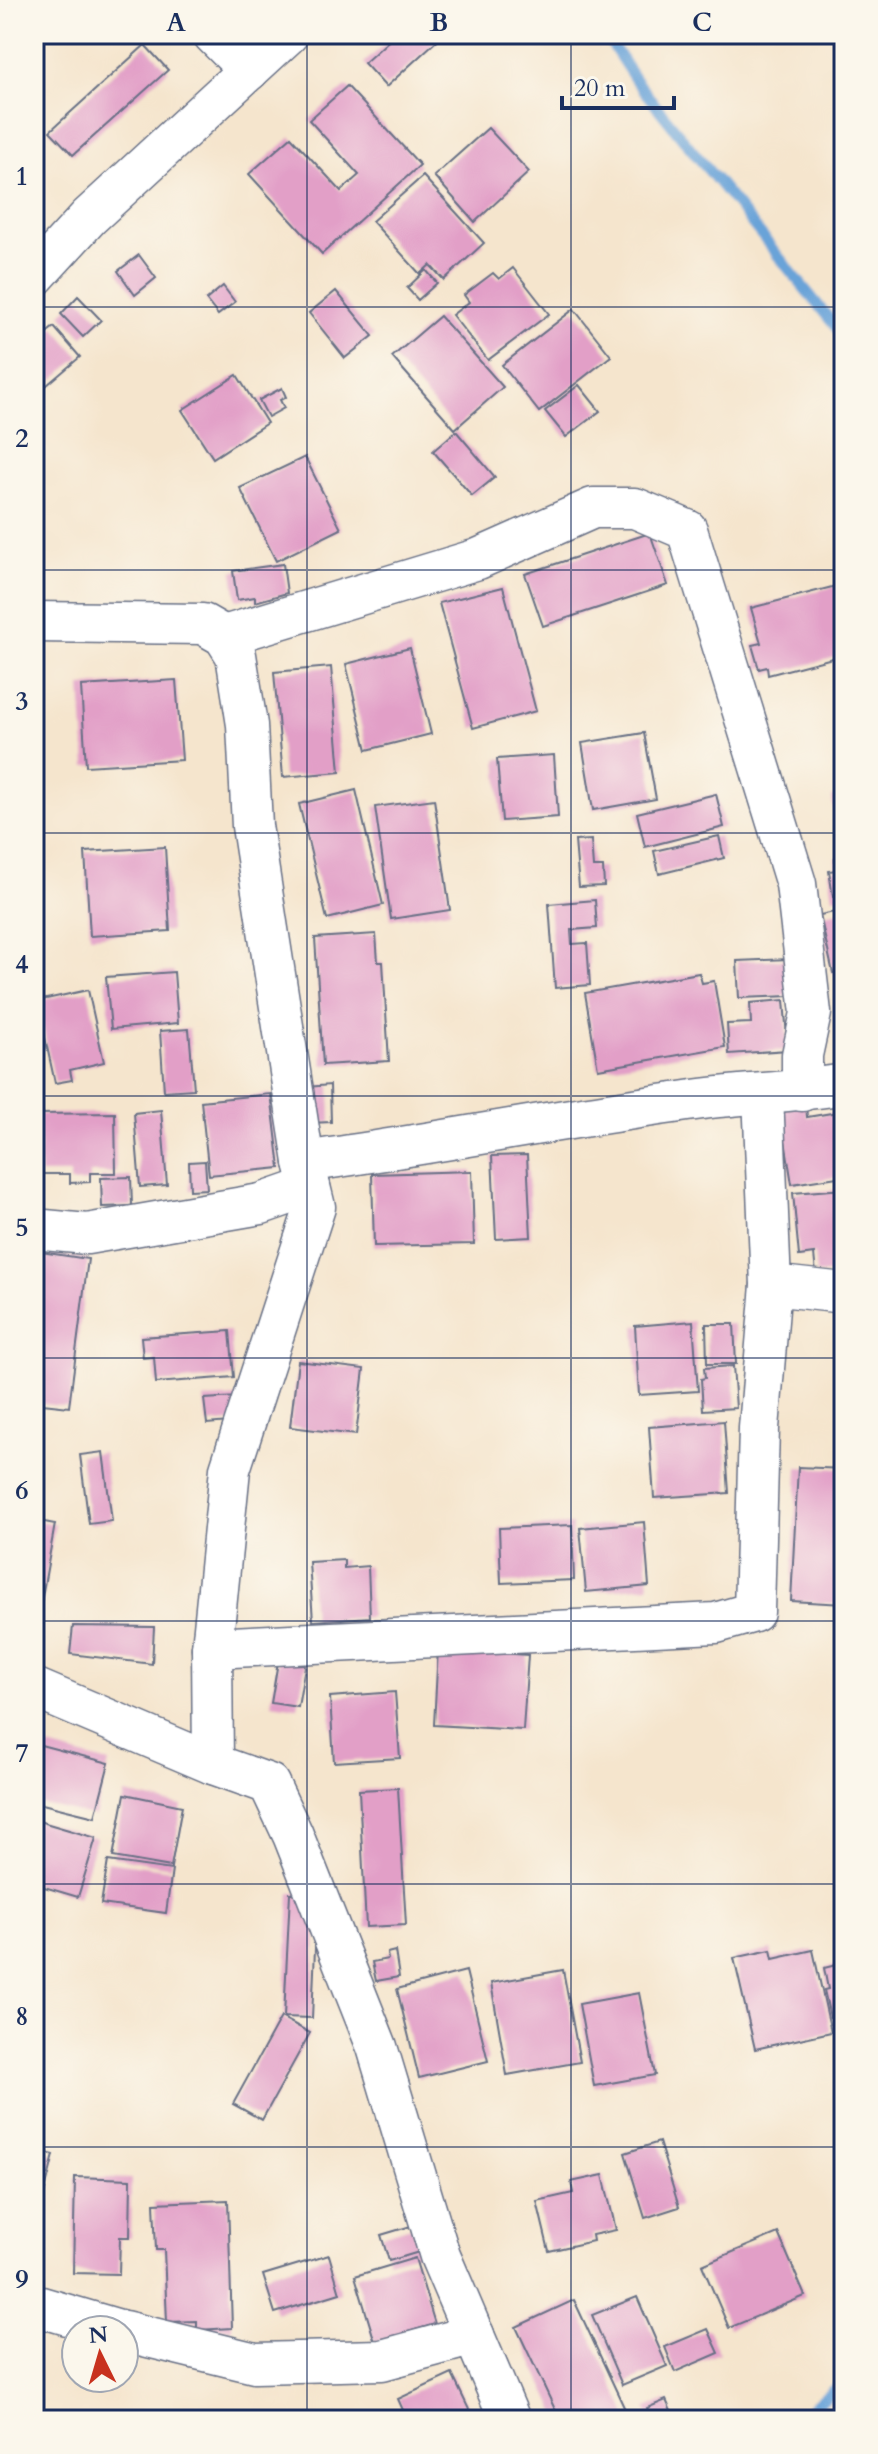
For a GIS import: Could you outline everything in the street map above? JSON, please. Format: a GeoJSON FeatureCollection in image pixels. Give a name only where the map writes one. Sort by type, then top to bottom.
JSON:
{"type":"FeatureCollection","features":[{"type":"Feature","properties":{"kind":"street"},"geometry":{"type":"LineString","coordinates":[[213,34],[249,70]]}},
{"type":"Feature","properties":{"kind":"street"},"geometry":{"type":"LineString","coordinates":[[34,277],[89,217],[288,34]]}},
{"type":"Feature","properties":{"kind":"street"},"geometry":{"type":"LineString","coordinates":[[212,1648],[687,1625],[716,1623],[754,1612],[759,1428],[783,1093],[802,1055],[811,1013],[796,884],[687,530],[635,508],[593,508],[478,559],[224,636]]}},
{"type":"Feature","properties":{"kind":"street"},"geometry":{"type":"LineString","coordinates":[[34,622],[203,624],[224,636],[236,655],[247,725],[252,826],[307,1174],[315,1207],[230,1469],[212,1648],[213,1764]]}},
{"type":"Feature","properties":{"kind":"street"},"geometry":{"type":"LineString","coordinates":[[34,1229],[87,1234],[261,1204],[307,1174],[453,1142],[690,1100],[783,1093],[844,1084]]}},
{"type":"Feature","properties":{"kind":"street"},"geometry":{"type":"LineString","coordinates":[[771,1285],[844,1293]]}},
{"type":"Feature","properties":{"kind":"street"},"geometry":{"type":"LineString","coordinates":[[34,1688],[213,1764],[269,1784],[293,1835],[377,2047],[440,2256],[510,2420]]}},
{"type":"Feature","properties":{"kind":"street"},"geometry":{"type":"LineString","coordinates":[[34,2305],[64,2314]]}},
{"type":"Feature","properties":{"kind":"street"},"geometry":{"type":"LineString","coordinates":[[140,2336],[255,2363],[382,2360],[474,2335]]}},
{"type":"Feature","properties":{"kind":"building"},"geometry":{"type":"Polygon","coordinates":[[[396,34],[444,34],[386,87],[364,63],[396,34]]]}},
{"type":"Feature","properties":{"kind":"building"},"geometry":{"type":"Polygon","coordinates":[[[145,45],[168,70],[73,155],[50,131],[145,45]]]}},
{"type":"Feature","properties":{"kind":"building"},"geometry":{"type":"Polygon","coordinates":[[[347,86],[420,165],[322,254],[249,174],[291,137],[341,191],[359,175],[309,120],[347,86]]]}},
{"type":"Feature","properties":{"kind":"building"},"geometry":{"type":"Polygon","coordinates":[[[488,128],[529,172],[475,222],[434,176],[488,128]]]}},
{"type":"Feature","properties":{"kind":"building"},"geometry":{"type":"Polygon","coordinates":[[[423,176],[484,243],[444,280],[430,265],[420,274],[372,221],[423,176]]]}},
{"type":"Feature","properties":{"kind":"building"},"geometry":{"type":"Polygon","coordinates":[[[139,255],[156,278],[135,295],[118,271],[139,255]]]}},
{"type":"Feature","properties":{"kind":"building"},"geometry":{"type":"Polygon","coordinates":[[[513,268],[549,314],[488,360],[452,315],[469,302],[464,295],[493,273],[499,279],[513,268]]]}},
{"type":"Feature","properties":{"kind":"building"},"geometry":{"type":"Polygon","coordinates":[[[426,270],[437,283],[418,300],[407,288],[426,270]]]}},
{"type":"Feature","properties":{"kind":"building"},"geometry":{"type":"Polygon","coordinates":[[[223,286],[235,302],[218,315],[206,300],[223,286]]]}},
{"type":"Feature","properties":{"kind":"building"},"geometry":{"type":"Polygon","coordinates":[[[336,291],[373,336],[345,358],[309,313],[336,291]]]}},
{"type":"Feature","properties":{"kind":"building"},"geometry":{"type":"Polygon","coordinates":[[[78,296],[101,320],[83,337],[61,314],[78,296]]]}},
{"type":"Feature","properties":{"kind":"building"},"geometry":{"type":"Polygon","coordinates":[[[574,309],[611,356],[539,412],[502,365],[574,309]]]}},
{"type":"Feature","properties":{"kind":"building"},"geometry":{"type":"Polygon","coordinates":[[[440,316],[503,387],[455,429],[392,357],[440,316]]]}},
{"type":"Feature","properties":{"kind":"building"},"geometry":{"type":"Polygon","coordinates":[[[54,327],[80,357],[34,396],[34,365],[40,359],[34,352],[34,343],[54,327]]]}},
{"type":"Feature","properties":{"kind":"building"},"geometry":{"type":"Polygon","coordinates":[[[237,375],[267,423],[213,458],[182,410],[237,375]]]}},
{"type":"Feature","properties":{"kind":"building"},"geometry":{"type":"Polygon","coordinates":[[[579,385],[600,411],[566,437],[545,411],[579,385]]]}},
{"type":"Feature","properties":{"kind":"building"},"geometry":{"type":"Polygon","coordinates":[[[282,388],[286,397],[280,400],[284,408],[268,417],[259,400],[282,388]]]}},
{"type":"Feature","properties":{"kind":"building"},"geometry":{"type":"Polygon","coordinates":[[[456,431],[495,477],[472,496],[433,451],[456,431]]]}},
{"type":"Feature","properties":{"kind":"building"},"geometry":{"type":"Polygon","coordinates":[[[305,457],[341,529],[276,561],[240,488],[305,457]]]}},
{"type":"Feature","properties":{"kind":"building"},"geometry":{"type":"Polygon","coordinates":[[[650,533],[668,585],[543,626],[525,574],[650,533]]]}},
{"type":"Feature","properties":{"kind":"building"},"geometry":{"type":"Polygon","coordinates":[[[283,564],[287,593],[255,602],[255,597],[237,600],[233,571],[283,564]]]}},
{"type":"Feature","properties":{"kind":"building"},"geometry":{"type":"Polygon","coordinates":[[[836,586],[844,618],[844,655],[768,675],[767,667],[759,669],[752,645],[761,643],[751,608],[836,586]]]}},
{"type":"Feature","properties":{"kind":"building"},"geometry":{"type":"Polygon","coordinates":[[[503,587],[536,711],[473,728],[439,603],[503,587]]]}},
{"type":"Feature","properties":{"kind":"building"},"geometry":{"type":"Polygon","coordinates":[[[410,648],[431,734],[367,750],[346,664],[410,648]]]}},
{"type":"Feature","properties":{"kind":"building"},"geometry":{"type":"Polygon","coordinates":[[[331,667],[340,772],[283,777],[274,672],[331,667]]]}},
{"type":"Feature","properties":{"kind":"building"},"geometry":{"type":"Polygon","coordinates":[[[176,680],[182,760],[86,766],[81,686],[176,680]]]}},
{"type":"Feature","properties":{"kind":"building"},"geometry":{"type":"Polygon","coordinates":[[[644,733],[656,799],[593,810],[582,743],[644,733]]]}},
{"type":"Feature","properties":{"kind":"building"},"geometry":{"type":"Polygon","coordinates":[[[554,755],[558,817],[502,821],[497,759],[554,755]]]}},
{"type":"Feature","properties":{"kind":"building"},"geometry":{"type":"Polygon","coordinates":[[[356,790],[383,905],[327,919],[299,804],[356,790]]]}},
{"type":"Feature","properties":{"kind":"building"},"geometry":{"type":"Polygon","coordinates":[[[716,794],[724,827],[645,847],[637,813],[716,794]]]}},
{"type":"Feature","properties":{"kind":"building"},"geometry":{"type":"Polygon","coordinates":[[[844,795],[844,823],[835,824],[832,797],[844,795]]]}},
{"type":"Feature","properties":{"kind":"building"},"geometry":{"type":"Polygon","coordinates":[[[434,799],[450,910],[391,919],[375,807],[434,799]]]}},
{"type":"Feature","properties":{"kind":"building"},"geometry":{"type":"Polygon","coordinates":[[[719,836],[724,858],[659,874],[654,851],[719,836]]]}},
{"type":"Feature","properties":{"kind":"building"},"geometry":{"type":"Polygon","coordinates":[[[591,840],[593,867],[603,867],[604,886],[579,887],[575,841],[591,840]]]}},
{"type":"Feature","properties":{"kind":"building"},"geometry":{"type":"Polygon","coordinates":[[[165,847],[170,931],[90,936],[85,852],[165,847]]]}},
{"type":"Feature","properties":{"kind":"building"},"geometry":{"type":"Polygon","coordinates":[[[844,856],[844,896],[833,897],[829,871],[836,870],[835,858],[844,856]]]}},
{"type":"Feature","properties":{"kind":"building"},"geometry":{"type":"Polygon","coordinates":[[[595,900],[597,928],[571,930],[572,944],[587,943],[590,985],[555,988],[549,904],[595,900]]]}},
{"type":"Feature","properties":{"kind":"building"},"geometry":{"type":"Polygon","coordinates":[[[844,910],[844,971],[833,973],[820,915],[844,910]]]}},
{"type":"Feature","properties":{"kind":"building"},"geometry":{"type":"Polygon","coordinates":[[[376,934],[378,962],[383,962],[389,1061],[323,1065],[315,938],[376,934]]]}},
{"type":"Feature","properties":{"kind":"building"},"geometry":{"type":"Polygon","coordinates":[[[789,959],[790,996],[739,998],[737,961],[789,959]]]}},
{"type":"Feature","properties":{"kind":"building"},"geometry":{"type":"Polygon","coordinates":[[[174,972],[178,1023],[111,1029],[106,977],[174,972]]]}},
{"type":"Feature","properties":{"kind":"building"},"geometry":{"type":"Polygon","coordinates":[[[699,973],[702,983],[714,981],[725,1047],[598,1069],[585,993],[699,973]]]}},
{"type":"Feature","properties":{"kind":"building"},"geometry":{"type":"Polygon","coordinates":[[[88,990],[104,1062],[70,1070],[72,1080],[55,1083],[37,1001],[88,990]]]}},
{"type":"Feature","properties":{"kind":"building"},"geometry":{"type":"Polygon","coordinates":[[[784,1000],[788,1050],[729,1054],[727,1024],[751,1023],[750,1003],[784,1000]]]}},
{"type":"Feature","properties":{"kind":"building"},"geometry":{"type":"Polygon","coordinates":[[[189,1029],[194,1089],[164,1091],[160,1031],[189,1029]]]}},
{"type":"Feature","properties":{"kind":"building"},"geometry":{"type":"Polygon","coordinates":[[[330,1085],[331,1122],[310,1123],[307,1087],[330,1085]]]}},
{"type":"Feature","properties":{"kind":"building"},"geometry":{"type":"Polygon","coordinates":[[[271,1094],[280,1168],[209,1175],[201,1101],[271,1094]]]}},
{"type":"Feature","properties":{"kind":"building"},"geometry":{"type":"Polygon","coordinates":[[[806,1105],[807,1117],[844,1111],[844,1176],[792,1184],[780,1109],[806,1105]]]}},
{"type":"Feature","properties":{"kind":"building"},"geometry":{"type":"Polygon","coordinates":[[[161,1110],[167,1185],[140,1187],[134,1113],[161,1110]]]}},
{"type":"Feature","properties":{"kind":"building"},"geometry":{"type":"Polygon","coordinates":[[[115,1113],[116,1173],[90,1173],[90,1182],[70,1183],[70,1174],[40,1174],[39,1114],[115,1113]]]}},
{"type":"Feature","properties":{"kind":"building"},"geometry":{"type":"Polygon","coordinates":[[[527,1155],[531,1237],[496,1239],[492,1156],[527,1155]]]}},
{"type":"Feature","properties":{"kind":"building"},"geometry":{"type":"Polygon","coordinates":[[[205,1161],[207,1189],[190,1190],[189,1162],[205,1161]]]}},
{"type":"Feature","properties":{"kind":"building"},"geometry":{"type":"Polygon","coordinates":[[[472,1171],[474,1244],[374,1246],[372,1174],[472,1171]]]}},
{"type":"Feature","properties":{"kind":"building"},"geometry":{"type":"Polygon","coordinates":[[[131,1177],[132,1206],[102,1207],[101,1178],[131,1177]]]}},
{"type":"Feature","properties":{"kind":"building"},"geometry":{"type":"Polygon","coordinates":[[[844,1189],[844,1272],[816,1274],[814,1254],[799,1256],[793,1193],[844,1189]]]}},
{"type":"Feature","properties":{"kind":"building"},"geometry":{"type":"Polygon","coordinates":[[[34,1251],[88,1259],[69,1407],[34,1403],[34,1251]]]}},
{"type":"Feature","properties":{"kind":"building"},"geometry":{"type":"Polygon","coordinates":[[[693,1321],[698,1391],[639,1395],[635,1326],[693,1321]]]}},
{"type":"Feature","properties":{"kind":"building"},"geometry":{"type":"Polygon","coordinates":[[[706,1324],[734,1324],[736,1364],[707,1364],[706,1324]]]}},
{"type":"Feature","properties":{"kind":"building"},"geometry":{"type":"Polygon","coordinates":[[[230,1331],[234,1377],[156,1383],[154,1357],[143,1358],[141,1337],[230,1331]]]}},
{"type":"Feature","properties":{"kind":"building"},"geometry":{"type":"Polygon","coordinates":[[[298,1361],[364,1369],[356,1435],[290,1427],[298,1361]]]}},
{"type":"Feature","properties":{"kind":"building"},"geometry":{"type":"Polygon","coordinates":[[[733,1366],[736,1408],[703,1410],[701,1379],[705,1378],[704,1368],[733,1366]]]}},
{"type":"Feature","properties":{"kind":"building"},"geometry":{"type":"Polygon","coordinates":[[[238,1397],[240,1421],[207,1424],[204,1399],[238,1397]]]}},
{"type":"Feature","properties":{"kind":"building"},"geometry":{"type":"Polygon","coordinates":[[[724,1421],[729,1493],[654,1498],[649,1427],[724,1421]]]}},
{"type":"Feature","properties":{"kind":"building"},"geometry":{"type":"Polygon","coordinates":[[[103,1452],[112,1521],[89,1524],[80,1455],[103,1452]]]}},
{"type":"Feature","properties":{"kind":"building"},"geometry":{"type":"Polygon","coordinates":[[[798,1467],[844,1469],[844,1604],[791,1601],[798,1467]]]}},
{"type":"Feature","properties":{"kind":"building"},"geometry":{"type":"Polygon","coordinates":[[[34,1520],[55,1524],[36,1631],[34,1631],[34,1520]]]}},
{"type":"Feature","properties":{"kind":"building"},"geometry":{"type":"Polygon","coordinates":[[[644,1522],[649,1586],[586,1592],[580,1528],[644,1522]]]}},
{"type":"Feature","properties":{"kind":"building"},"geometry":{"type":"Polygon","coordinates":[[[572,1525],[574,1580],[501,1583],[499,1528],[572,1525]]]}},
{"type":"Feature","properties":{"kind":"building"},"geometry":{"type":"Polygon","coordinates":[[[344,1560],[344,1568],[368,1566],[370,1617],[313,1621],[309,1562],[344,1560]]]}},
{"type":"Feature","properties":{"kind":"building"},"geometry":{"type":"Polygon","coordinates":[[[73,1626],[154,1627],[152,1664],[70,1654],[73,1626]]]}},
{"type":"Feature","properties":{"kind":"building"},"geometry":{"type":"Polygon","coordinates":[[[438,1649],[528,1655],[523,1730],[434,1725],[438,1649]]]}},
{"type":"Feature","properties":{"kind":"building"},"geometry":{"type":"Polygon","coordinates":[[[280,1650],[307,1655],[298,1707],[271,1703],[280,1650]]]}},
{"type":"Feature","properties":{"kind":"building"},"geometry":{"type":"Polygon","coordinates":[[[395,1692],[400,1758],[334,1762],[330,1697],[395,1692]]]}},
{"type":"Feature","properties":{"kind":"building"},"geometry":{"type":"Polygon","coordinates":[[[37,1744],[109,1763],[95,1817],[34,1802],[37,1744]]]}},
{"type":"Feature","properties":{"kind":"building"},"geometry":{"type":"Polygon","coordinates":[[[398,1788],[406,1925],[366,1927],[359,1790],[398,1788]]]}},
{"type":"Feature","properties":{"kind":"building"},"geometry":{"type":"Polygon","coordinates":[[[125,1794],[182,1806],[171,1867],[113,1857],[125,1794]]]}},
{"type":"Feature","properties":{"kind":"building"},"geometry":{"type":"Polygon","coordinates":[[[35,1820],[96,1838],[78,1897],[34,1884],[35,1820]]]}},
{"type":"Feature","properties":{"kind":"building"},"geometry":{"type":"Polygon","coordinates":[[[108,1861],[172,1870],[166,1913],[101,1904],[108,1861]]]}},
{"type":"Feature","properties":{"kind":"building"},"geometry":{"type":"Polygon","coordinates":[[[290,1893],[304,1893],[317,1902],[312,2018],[284,2017],[290,1893]]]}},
{"type":"Feature","properties":{"kind":"building"},"geometry":{"type":"Polygon","coordinates":[[[771,1950],[773,1959],[813,1950],[831,2032],[755,2049],[734,1958],[771,1950]]]}},
{"type":"Feature","properties":{"kind":"building"},"geometry":{"type":"Polygon","coordinates":[[[395,1951],[399,1977],[376,1981],[372,1962],[388,1959],[387,1953],[395,1951]]]}},
{"type":"Feature","properties":{"kind":"building"},"geometry":{"type":"Polygon","coordinates":[[[844,1963],[844,2034],[839,2035],[835,2016],[830,2017],[824,1990],[828,1989],[824,1968],[844,1963]]]}},
{"type":"Feature","properties":{"kind":"building"},"geometry":{"type":"Polygon","coordinates":[[[563,1970],[580,2062],[507,2075],[491,1983],[563,1970]]]}},
{"type":"Feature","properties":{"kind":"building"},"geometry":{"type":"Polygon","coordinates":[[[466,1971],[488,2061],[419,2078],[397,1989],[466,1971]]]}},
{"type":"Feature","properties":{"kind":"building"},"geometry":{"type":"Polygon","coordinates":[[[639,1993],[655,2075],[594,2086],[579,2004],[639,1993]]]}},
{"type":"Feature","properties":{"kind":"building"},"geometry":{"type":"Polygon","coordinates":[[[281,2017],[310,2033],[262,2120],[233,2104],[281,2017]]]}},
{"type":"Feature","properties":{"kind":"building"},"geometry":{"type":"Polygon","coordinates":[[[659,2142],[679,2207],[645,2218],[625,2153],[659,2142]]]}},
{"type":"Feature","properties":{"kind":"building"},"geometry":{"type":"Polygon","coordinates":[[[34,2150],[54,2155],[35,2230],[34,2230],[34,2150]]]}},
{"type":"Feature","properties":{"kind":"building"},"geometry":{"type":"Polygon","coordinates":[[[603,2175],[616,2230],[592,2235],[593,2241],[549,2251],[537,2201],[573,2193],[571,2182],[603,2175]]]}},
{"type":"Feature","properties":{"kind":"building"},"geometry":{"type":"Polygon","coordinates":[[[75,2177],[131,2179],[130,2237],[120,2237],[119,2274],[73,2273],[75,2177]]]}},
{"type":"Feature","properties":{"kind":"building"},"geometry":{"type":"Polygon","coordinates":[[[228,2200],[232,2328],[197,2330],[197,2321],[167,2322],[164,2250],[156,2250],[154,2203],[228,2200]]]}},
{"type":"Feature","properties":{"kind":"building"},"geometry":{"type":"Polygon","coordinates":[[[411,2226],[419,2252],[389,2261],[381,2235],[411,2226]]]}},
{"type":"Feature","properties":{"kind":"building"},"geometry":{"type":"Polygon","coordinates":[[[778,2233],[805,2296],[729,2328],[702,2265],[778,2233]]]}},
{"type":"Feature","properties":{"kind":"building"},"geometry":{"type":"Polygon","coordinates":[[[329,2255],[340,2293],[275,2313],[263,2275],[329,2255]]]}},
{"type":"Feature","properties":{"kind":"building"},"geometry":{"type":"Polygon","coordinates":[[[415,2258],[435,2324],[375,2342],[355,2276],[415,2258]]]}},
{"type":"Feature","properties":{"kind":"building"},"geometry":{"type":"Polygon","coordinates":[[[637,2297],[667,2366],[622,2385],[592,2315],[637,2297]]]}},
{"type":"Feature","properties":{"kind":"building"},"geometry":{"type":"Polygon","coordinates":[[[574,2300],[630,2420],[560,2420],[516,2327],[574,2300]]]}},
{"type":"Feature","properties":{"kind":"building"},"geometry":{"type":"Polygon","coordinates":[[[708,2329],[719,2353],[675,2372],[665,2347],[708,2329]]]}},
{"type":"Feature","properties":{"kind":"building"},"geometry":{"type":"Polygon","coordinates":[[[452,2374],[474,2420],[400,2420],[397,2413],[403,2410],[398,2399],[452,2374]]]}},
{"type":"Feature","properties":{"kind":"building"},"geometry":{"type":"Polygon","coordinates":[[[666,2400],[675,2420],[652,2420],[647,2408],[666,2400]]]}},
{"type":"Feature","properties":{"kind":"waterway"},"geometry":{"type":"LineString","coordinates":[[605,34],[636,81],[844,337]]}},
{"type":"Feature","properties":{"kind":"waterway"},"geometry":{"type":"LineString","coordinates":[[798,2420],[844,2381]]}}]}
